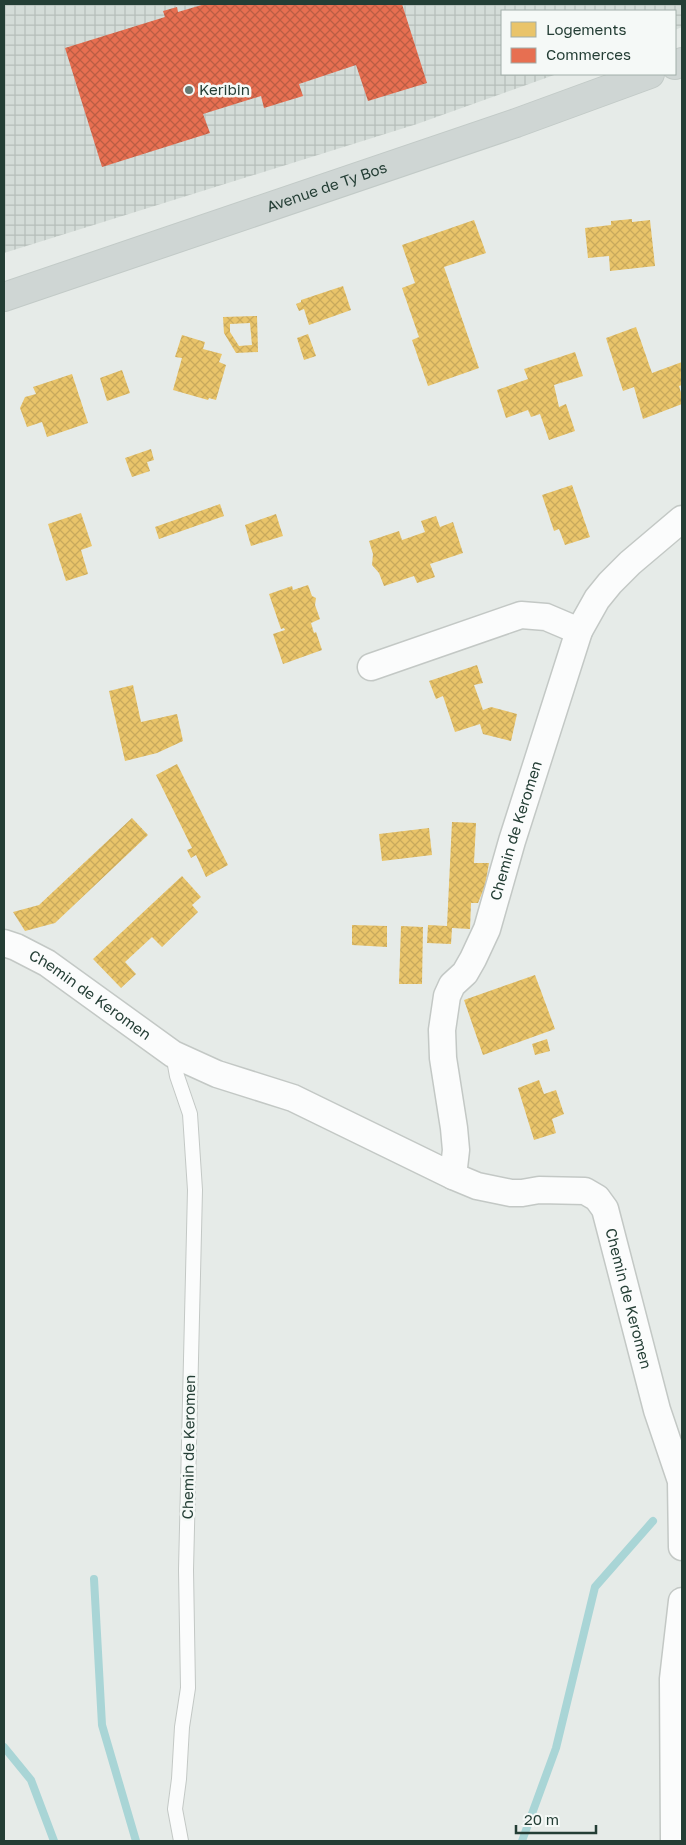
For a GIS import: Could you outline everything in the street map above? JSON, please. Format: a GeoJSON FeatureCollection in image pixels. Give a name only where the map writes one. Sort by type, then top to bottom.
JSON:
{"type":"FeatureCollection","features":[{"type":"Feature","properties":{"kind":"main road","name":"Avenue de Ty Bos"},"geometry":{"type":"LineString","coordinates":[[4,297],[516,123],[647,75]]}},
{"type":"Feature","properties":{"kind":"street","name":"Chemin de Keromen"},"geometry":{"type":"LineString","coordinates":[[453,1176],[456,1150],[443,1058],[442,1030],[447,996],[452,985],[465,972],[487,929],[512,841],[579,631],[597,599],[610,584],[630,563],[682,519]]}},
{"type":"Feature","properties":{"kind":"street"},"geometry":{"type":"LineString","coordinates":[[370,667],[521,616],[546,617],[579,631]]}},
{"type":"Feature","properties":{"kind":"street","name":"Chemin de Keromen"},"geometry":{"type":"LineString","coordinates":[[4,943],[16,946],[46,963],[172,1054],[217,1074],[300,1101],[453,1176],[477,1186],[511,1193],[539,1190],[585,1192],[597,1198],[605,1209],[657,1410],[681,1480],[682,1547]]}},
{"type":"Feature","properties":{"kind":"street"},"geometry":{"type":"LineString","coordinates":[[674,1841],[673,1679],[682,1601]]}},
{"type":"Feature","properties":{"kind":"lane","name":"Chemin de Keromen"},"geometry":{"type":"LineString","coordinates":[[172,1054],[177,1076],[190,1114],[195,1190],[186,1570],[188,1688],[182,1727],[175,1809],[181,1841]]}},
{"type":"Feature","properties":{"kind":"shaded area"},"geometry":{"type":"Polygon","coordinates":[[[4,4],[682,4],[682,27],[676,30],[676,10],[501,10],[501,75],[554,75],[417,124],[4,253],[4,4]]]}},
{"type":"Feature","properties":{"kind":"building: Logements"},"geometry":{"type":"Polygon","coordinates":[[[632,219],[632,222],[650,220],[655,266],[610,271],[609,256],[588,258],[585,228],[611,225],[611,221],[632,219]]]}},
{"type":"Feature","properties":{"kind":"building: Logements"},"geometry":{"type":"Polygon","coordinates":[[[474,220],[486,253],[444,267],[479,368],[428,386],[412,340],[419,337],[402,288],[415,283],[402,245],[474,220]]]}},
{"type":"Feature","properties":{"kind":"building: Logements"},"geometry":{"type":"Polygon","coordinates":[[[343,286],[351,310],[309,325],[304,309],[299,311],[296,304],[301,302],[301,300],[343,286]]]}},
{"type":"Feature","properties":{"kind":"building: Logements"},"geometry":{"type":"Polygon","coordinates":[[[257,316],[258,352],[236,353],[224,333],[223,317],[257,316]],[[250,323],[230,324],[230,332],[239,346],[252,345],[250,323]]]}},
{"type":"Feature","properties":{"kind":"building: Logements"},"geometry":{"type":"Polygon","coordinates":[[[636,327],[652,373],[682,362],[682,385],[679,386],[682,404],[643,419],[634,387],[623,391],[606,338],[636,327]]]}},
{"type":"Feature","properties":{"kind":"building: Logements"},"geometry":{"type":"Polygon","coordinates":[[[308,334],[316,356],[304,360],[297,338],[308,334]]]}},
{"type":"Feature","properties":{"kind":"building: Logements"},"geometry":{"type":"Polygon","coordinates":[[[182,335],[205,342],[203,349],[222,354],[219,362],[226,365],[216,400],[209,398],[208,400],[173,390],[182,358],[175,357],[182,335]]]}},
{"type":"Feature","properties":{"kind":"building: Logements"},"geometry":{"type":"Polygon","coordinates":[[[575,352],[583,376],[554,385],[559,407],[566,404],[575,431],[549,440],[540,414],[531,417],[528,410],[506,418],[497,390],[528,379],[524,369],[575,352]]]}},
{"type":"Feature","properties":{"kind":"building: Logements"},"geometry":{"type":"Polygon","coordinates":[[[122,370],[130,393],[107,401],[100,378],[122,370]]]}},
{"type":"Feature","properties":{"kind":"building: Logements"},"geometry":{"type":"Polygon","coordinates":[[[72,374],[88,423],[47,437],[42,422],[27,427],[20,408],[25,397],[36,394],[33,387],[72,374]]]}},
{"type":"Feature","properties":{"kind":"building: Logements"},"geometry":{"type":"Polygon","coordinates":[[[151,449],[154,460],[147,462],[150,471],[132,477],[125,458],[151,449]]]}},
{"type":"Feature","properties":{"kind":"building: Logements"},"geometry":{"type":"Polygon","coordinates":[[[572,485],[590,537],[565,545],[559,529],[554,531],[542,495],[572,485]]]}},
{"type":"Feature","properties":{"kind":"building: Logements"},"geometry":{"type":"Polygon","coordinates":[[[220,504],[224,516],[159,539],[155,527],[220,504]]]}},
{"type":"Feature","properties":{"kind":"building: Logements"},"geometry":{"type":"Polygon","coordinates":[[[81,513],[92,546],[81,550],[88,574],[66,581],[48,524],[81,513]]]}},
{"type":"Feature","properties":{"kind":"building: Logements"},"geometry":{"type":"Polygon","coordinates":[[[276,514],[283,536],[251,546],[245,525],[276,514]]]}},
{"type":"Feature","properties":{"kind":"building: Logements"},"geometry":{"type":"Polygon","coordinates":[[[436,516],[440,527],[453,522],[463,553],[430,564],[435,577],[417,583],[414,576],[384,586],[379,573],[372,565],[373,554],[369,541],[399,531],[402,540],[425,532],[421,521],[436,516]]]}},
{"type":"Feature","properties":{"kind":"building: Logements"},"geometry":{"type":"Polygon","coordinates":[[[308,585],[312,596],[316,598],[315,605],[320,619],[311,623],[322,650],[283,664],[273,634],[285,630],[284,628],[281,629],[269,594],[292,586],[293,590],[308,585]]]}},
{"type":"Feature","properties":{"kind":"building: Logements"},"geometry":{"type":"Polygon","coordinates":[[[477,665],[483,683],[474,685],[483,710],[491,707],[517,714],[511,741],[483,734],[480,724],[455,732],[443,696],[436,699],[429,681],[477,665]]]}},
{"type":"Feature","properties":{"kind":"building: Logements"},"geometry":{"type":"Polygon","coordinates":[[[133,685],[141,722],[177,714],[183,741],[157,753],[125,761],[109,691],[133,685]]]}},
{"type":"Feature","properties":{"kind":"building: Logements"},"geometry":{"type":"Polygon","coordinates":[[[177,764],[228,865],[206,877],[196,855],[191,858],[187,850],[192,848],[156,775],[177,764]]]}},
{"type":"Feature","properties":{"kind":"building: Logements"},"geometry":{"type":"Polygon","coordinates":[[[132,818],[148,835],[55,923],[25,931],[13,912],[39,905],[132,818]]]}},
{"type":"Feature","properties":{"kind":"building: Logements"},"geometry":{"type":"Polygon","coordinates":[[[452,822],[476,823],[474,863],[489,863],[485,886],[478,903],[471,903],[470,929],[452,928],[451,944],[427,943],[428,925],[447,926],[452,822]]]}},
{"type":"Feature","properties":{"kind":"building: Logements"},"geometry":{"type":"Polygon","coordinates":[[[429,828],[432,855],[382,861],[379,834],[429,828]]]}},
{"type":"Feature","properties":{"kind":"building: Logements"},"geometry":{"type":"Polygon","coordinates":[[[182,876],[201,897],[192,905],[198,912],[162,947],[152,937],[125,962],[136,974],[121,988],[93,959],[182,876]]]}},
{"type":"Feature","properties":{"kind":"building: Logements"},"geometry":{"type":"Polygon","coordinates":[[[352,925],[387,926],[387,947],[352,945],[352,925]]]}},
{"type":"Feature","properties":{"kind":"building: Logements"},"geometry":{"type":"Polygon","coordinates":[[[401,926],[423,927],[422,984],[399,984],[401,926]]]}},
{"type":"Feature","properties":{"kind":"building: Logements"},"geometry":{"type":"Polygon","coordinates":[[[535,975],[555,1029],[483,1055],[464,1000],[535,975]]]}},
{"type":"Feature","properties":{"kind":"building: Logements"},"geometry":{"type":"Polygon","coordinates":[[[547,1039],[550,1051],[535,1055],[532,1044],[547,1039]]]}},
{"type":"Feature","properties":{"kind":"building: Logements"},"geometry":{"type":"Polygon","coordinates":[[[539,1080],[544,1094],[556,1090],[564,1114],[552,1119],[556,1133],[534,1140],[518,1088],[539,1080]]]}},
{"type":"Feature","properties":{"kind":"building: Commerces","name":"Keribin"},"geometry":{"type":"Polygon","coordinates":[[[205,4],[402,4],[427,83],[368,101],[356,65],[299,84],[303,96],[264,108],[261,96],[203,114],[210,133],[102,167],[65,48],[165,17],[163,11],[177,7],[178,12],[205,4]]]}},
{"type":"Feature","properties":{"kind":"waterway"},"geometry":{"type":"LineString","coordinates":[[522,1841],[556,1748],[595,1587],[653,1521]]}},
{"type":"Feature","properties":{"kind":"waterway"},"geometry":{"type":"LineString","coordinates":[[94,1579],[102,1725],[136,1841]]}},
{"type":"Feature","properties":{"kind":"waterway"},"geometry":{"type":"LineString","coordinates":[[4,1747],[31,1780],[54,1841]]}},
{"type":"Feature","properties":{"kind":"place","name":"Keribin"},"geometry":{"type":"Point","coordinates":[189,90]}}]}
